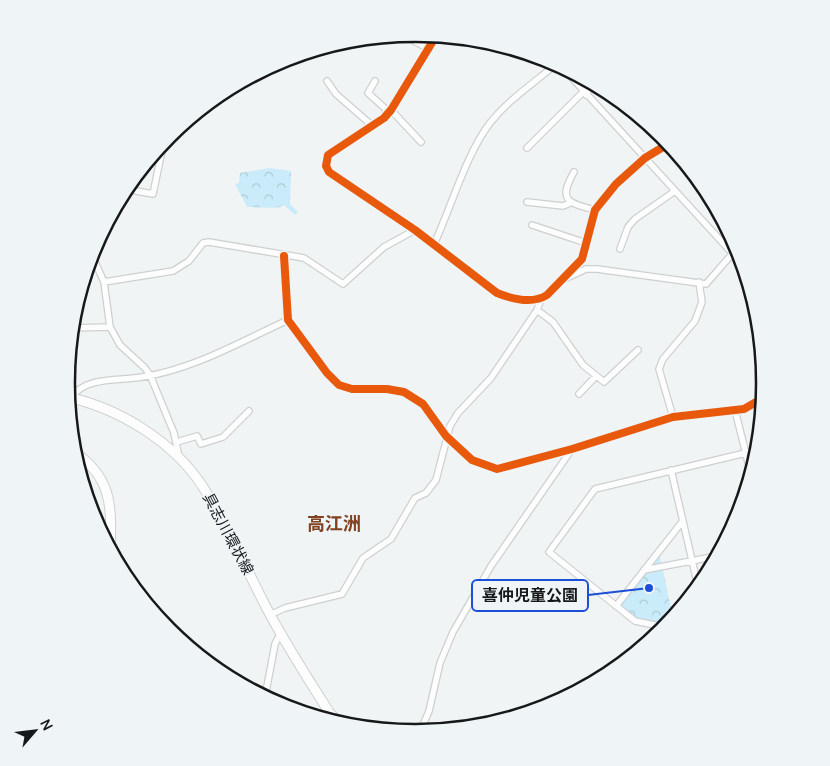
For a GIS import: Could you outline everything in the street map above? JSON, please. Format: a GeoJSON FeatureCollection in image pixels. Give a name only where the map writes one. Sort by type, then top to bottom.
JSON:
{"type":"FeatureCollection","features":[{"type":"Feature","properties":{"kind":"main road","name":"具志川環状線"},"geometry":{"type":"LineString","coordinates":[[75,400],[91,404],[129,421],[163,443],[179,457],[203,487],[280,634],[330,713]]}},
{"type":"Feature","properties":{"kind":"main road"},"geometry":{"type":"LineString","coordinates":[[83,459],[105,486],[110,499],[110,535]]}},
{"type":"Feature","properties":{"kind":"street"},"geometry":{"type":"LineString","coordinates":[[416,42],[429,49]]}},
{"type":"Feature","properties":{"kind":"street"},"geometry":{"type":"LineString","coordinates":[[432,43],[390,111],[328,155],[326,166],[330,172],[415,230],[497,293],[507,297],[541,299]]}},
{"type":"Feature","properties":{"kind":"street"},"geometry":{"type":"LineString","coordinates":[[434,244],[472,155],[489,124],[512,98],[549,70]]}},
{"type":"Feature","properties":{"kind":"street"},"geometry":{"type":"LineString","coordinates":[[327,81],[336,94],[368,122],[370,127]]}},
{"type":"Feature","properties":{"kind":"street"},"geometry":{"type":"LineString","coordinates":[[376,81],[368,93],[390,111],[421,142]]}},
{"type":"Feature","properties":{"kind":"street"},"geometry":{"type":"LineString","coordinates":[[577,84],[727,246]]}},
{"type":"Feature","properties":{"kind":"street"},"geometry":{"type":"LineString","coordinates":[[527,148],[587,90]]}},
{"type":"Feature","properties":{"kind":"street"},"geometry":{"type":"LineString","coordinates":[[270,615],[285,608],[342,594],[363,558],[391,539],[415,498],[426,493],[436,480],[446,436],[458,413],[491,378],[537,310],[541,299],[582,259],[595,210],[616,184],[645,158],[662,148]]}},
{"type":"Feature","properties":{"kind":"street"},"geometry":{"type":"LineString","coordinates":[[134,191],[153,194],[161,156]]}},
{"type":"Feature","properties":{"kind":"street"},"geometry":{"type":"LineString","coordinates":[[574,172],[565,187],[566,198],[570,203],[595,210]]}},
{"type":"Feature","properties":{"kind":"street"},"geometry":{"type":"LineString","coordinates":[[620,249],[628,227],[635,219],[675,191]]}},
{"type":"Feature","properties":{"kind":"street"},"geometry":{"type":"LineString","coordinates":[[527,202],[562,206],[570,203]]}},
{"type":"Feature","properties":{"kind":"street"},"geometry":{"type":"LineString","coordinates":[[532,225],[586,242]]}},
{"type":"Feature","properties":{"kind":"street"},"geometry":{"type":"LineString","coordinates":[[104,282],[172,271],[189,261],[203,244],[209,242],[304,258],[344,284],[384,247],[415,230]]}},
{"type":"Feature","properties":{"kind":"street"},"geometry":{"type":"LineString","coordinates":[[558,281],[586,269],[598,269],[706,284],[731,255]]}},
{"type":"Feature","properties":{"kind":"street"},"geometry":{"type":"LineString","coordinates":[[284,256],[288,320],[327,373],[340,384],[352,388],[388,389],[404,392],[423,404],[446,436],[472,460],[497,469],[572,449],[673,417],[744,409],[755,403]]}},
{"type":"Feature","properties":{"kind":"street"},"geometry":{"type":"LineString","coordinates":[[96,265],[104,282],[110,327],[120,346],[145,368],[150,375],[177,442],[179,457]]}},
{"type":"Feature","properties":{"kind":"street"},"geometry":{"type":"LineString","coordinates":[[673,417],[659,369],[664,359],[695,321],[702,302],[699,282]]}},
{"type":"Feature","properties":{"kind":"street"},"geometry":{"type":"LineString","coordinates":[[537,310],[553,322],[583,365],[604,382],[638,350]]}},
{"type":"Feature","properties":{"kind":"street"},"geometry":{"type":"LineString","coordinates":[[75,392],[80,387],[150,375],[216,356],[288,320]]}},
{"type":"Feature","properties":{"kind":"street"},"geometry":{"type":"LineString","coordinates":[[79,328],[110,327]]}},
{"type":"Feature","properties":{"kind":"street"},"geometry":{"type":"LineString","coordinates":[[579,394],[596,376]]}},
{"type":"Feature","properties":{"kind":"street"},"geometry":{"type":"LineString","coordinates":[[735,410],[747,458]]}},
{"type":"Feature","properties":{"kind":"street"},"geometry":{"type":"LineString","coordinates":[[177,442],[196,436],[201,444],[223,437],[249,411]]}},
{"type":"Feature","properties":{"kind":"street"},"geometry":{"type":"LineString","coordinates":[[424,724],[429,711],[440,663],[453,632],[492,566],[572,449]]}},
{"type":"Feature","properties":{"kind":"street"},"geometry":{"type":"LineString","coordinates":[[654,626],[635,621],[549,552],[595,489],[746,453]]}},
{"type":"Feature","properties":{"kind":"street"},"geometry":{"type":"LineString","coordinates":[[671,470],[696,575]]}},
{"type":"Feature","properties":{"kind":"street"},"geometry":{"type":"LineString","coordinates":[[616,606],[682,522]]}},
{"type":"Feature","properties":{"kind":"street"},"geometry":{"type":"LineString","coordinates":[[644,570],[707,558]]}},
{"type":"Feature","properties":{"kind":"street"},"geometry":{"type":"LineString","coordinates":[[266,689],[275,644],[280,634]]}},
{"type":"Feature","properties":{"kind":"green space"},"geometry":{"type":"Polygon","coordinates":[[[270,168],[291,171],[290,204],[298,212],[295,215],[284,205],[277,208],[247,207],[235,184],[239,183],[240,173],[270,168]]]}},
{"type":"Feature","properties":{"kind":"green space"},"geometry":{"type":"Polygon","coordinates":[[[659,552],[671,608],[655,625],[635,621],[616,606],[659,552]]]}},
{"type":"Feature","properties":{"kind":"cycle path"},"geometry":{"type":"LineString","coordinates":[[432,43],[391,110],[384,118],[328,155],[326,166],[329,172],[415,230],[497,293],[516,299],[529,300],[547,295],[582,259],[595,210],[616,184],[645,158],[662,148]]}},
{"type":"Feature","properties":{"kind":"cycle path"},"geometry":{"type":"LineString","coordinates":[[284,256],[288,320],[327,373],[339,385],[352,389],[387,389],[404,392],[423,404],[446,436],[472,460],[497,469],[572,449],[673,417],[744,409],[755,403]]}},
{"type":"Feature","properties":{"kind":"place","name":"喜仲児童公園"},"geometry":{"type":"Point","coordinates":[649,588]}},
{"type":"Feature","properties":{"kind":"district","name":"高江洲"},"geometry":{"type":"Point","coordinates":[334,524]}}]}
